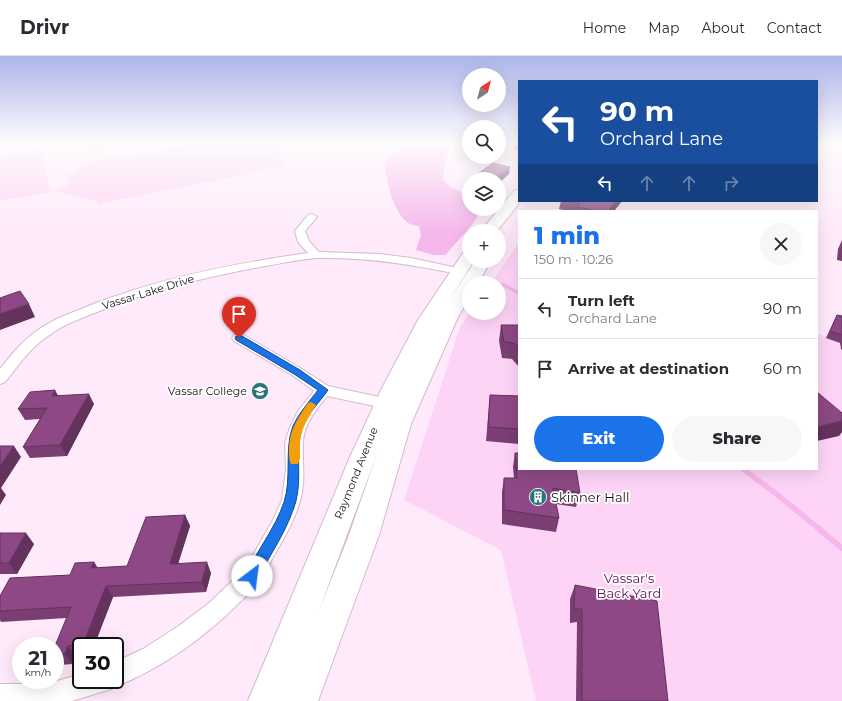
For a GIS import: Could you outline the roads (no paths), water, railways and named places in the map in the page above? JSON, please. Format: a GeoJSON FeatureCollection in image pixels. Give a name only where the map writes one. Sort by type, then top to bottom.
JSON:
{"type":"FeatureCollection","features":[{"type":"Feature","properties":{"kind":"main road"},"geometry":{"type":"LineString","coordinates":[[495,224],[518,195]]}},
{"type":"Feature","properties":{"kind":"main road"},"geometry":{"type":"LineString","coordinates":[[506,231],[518,215]]}},
{"type":"Feature","properties":{"kind":"main road","name":"Raymond Avenue"},"geometry":{"type":"LineString","coordinates":[[266,701],[384,403],[424,325],[462,266]]}},
{"type":"Feature","properties":{"kind":"main road","name":"Raymond Avenue"},"geometry":{"type":"LineString","coordinates":[[300,701],[364,535],[399,424],[448,317],[479,268]]}},
{"type":"Feature","properties":{"kind":"street"},"geometry":{"type":"LineString","coordinates":[[312,217],[303,225],[300,231],[303,241],[316,255]]}},
{"type":"Feature","properties":{"kind":"street","name":"Vassar Lake Drive"},"geometry":{"type":"LineString","coordinates":[[1,378],[36,338],[56,325],[111,302],[169,284],[219,271],[260,263],[316,255],[380,257],[411,261],[462,263]]}},
{"type":"Feature","properties":{"kind":"street"},"geometry":{"type":"LineString","coordinates":[[239,338],[297,372],[323,390],[384,403]]}},
{"type":"Feature","properties":{"kind":"street"},"geometry":{"type":"LineString","coordinates":[[124,670],[151,657],[188,633],[217,610],[252,576],[282,523],[290,500],[295,469],[294,443],[298,427],[323,390]]}},
{"type":"Feature","properties":{"kind":"street"},"geometry":{"type":"LineString","coordinates":[[0,696],[47,696],[72,689]]}},
{"type":"Feature","properties":{"kind":"waterway"},"geometry":{"type":"LineString","coordinates":[[506,286],[518,292]]}},
{"type":"Feature","properties":{"kind":"waterway"},"geometry":{"type":"LineString","coordinates":[[744,470],[823,532]]}},
{"type":"Feature","properties":{"kind":"waterway"},"geometry":{"type":"LineString","coordinates":[[821,531],[842,548]]}},
{"type":"Feature","properties":{"kind":"place","name":"Vassar College"},"geometry":{"type":"Point","coordinates":[260,391]}},
{"type":"Feature","properties":{"kind":"place","name":"Skinner Hall"},"geometry":{"type":"Point","coordinates":[538,497]}},
{"type":"Feature","properties":{"kind":"park label","name":"Vassar's Back Yard"},"geometry":{"type":"Point","coordinates":[629,586]}}]}
